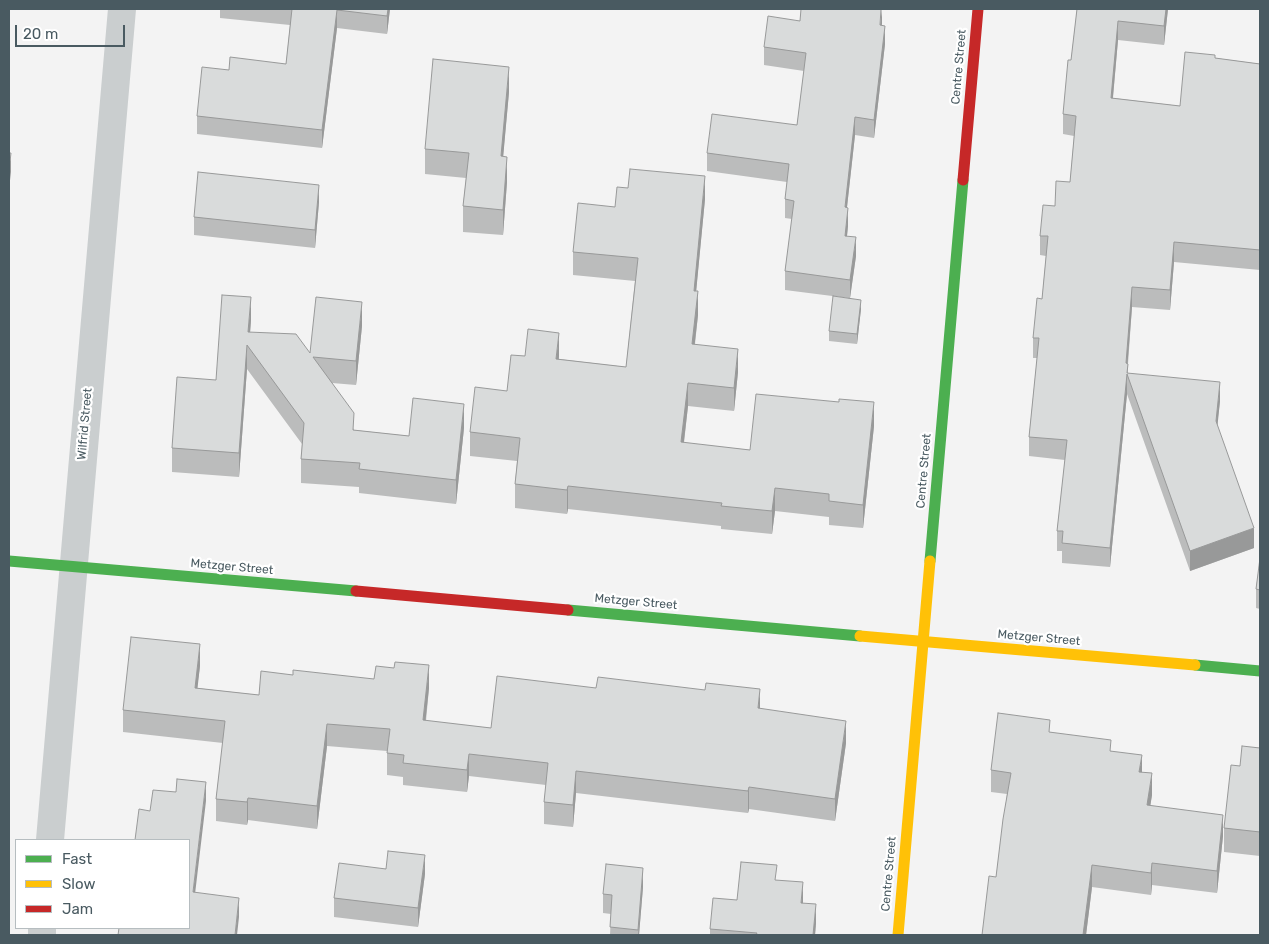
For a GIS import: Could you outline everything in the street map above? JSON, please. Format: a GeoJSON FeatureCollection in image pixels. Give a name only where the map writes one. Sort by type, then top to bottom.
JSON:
{"type":"FeatureCollection","features":[{"type":"Feature","properties":{"kind":"street","name":"Wilfrid Street"},"geometry":{"type":"LineString","coordinates":[[50,839],[122,9]]}},
{"type":"Feature","properties":{"kind":"street","name":"Centre Street"},"geometry":{"type":"LineString","coordinates":[[898,935],[978,9]]}},
{"type":"Feature","properties":{"kind":"street","name":"Metzger Street"},"geometry":{"type":"LineString","coordinates":[[9,561],[1260,671]]}},
{"type":"Feature","properties":{"kind":"building"},"geometry":{"type":"Polygon","coordinates":[[[292,9],[388,9],[387,16],[337,10],[322,130],[197,116],[202,67],[229,70],[230,57],[286,64],[292,9]]]}},
{"type":"Feature","properties":{"kind":"building"},"geometry":{"type":"Polygon","coordinates":[[[801,9],[881,9],[880,25],[885,26],[874,120],[855,117],[845,207],[848,208],[845,236],[856,237],[850,280],[785,271],[794,201],[785,199],[789,164],[707,153],[712,114],[797,125],[806,53],[764,47],[768,16],[800,21],[801,9]]]}},
{"type":"Feature","properties":{"kind":"building"},"geometry":{"type":"Polygon","coordinates":[[[1077,9],[1166,9],[1164,26],[1118,21],[1111,98],[1180,106],[1185,52],[1215,55],[1215,58],[1260,64],[1260,250],[1174,242],[1170,290],[1132,287],[1126,363],[1128,364],[1127,373],[1220,382],[1216,421],[1254,528],[1190,551],[1127,374],[1110,548],[1062,543],[1063,531],[1057,531],[1067,440],[1029,437],[1039,338],[1033,338],[1037,298],[1042,299],[1048,236],[1040,236],[1043,205],[1055,206],[1056,181],[1070,182],[1076,116],[1063,114],[1068,60],[1071,60],[1077,9]]]}},
{"type":"Feature","properties":{"kind":"building"},"geometry":{"type":"Polygon","coordinates":[[[433,59],[509,67],[501,156],[507,157],[503,210],[463,206],[469,153],[425,149],[433,59]]]}},
{"type":"Feature","properties":{"kind":"building"},"geometry":{"type":"Polygon","coordinates":[[[9,153],[11,153],[9,170],[9,153]]]}},
{"type":"Feature","properties":{"kind":"building"},"geometry":{"type":"Polygon","coordinates":[[[630,169],[705,176],[694,291],[698,291],[692,344],[738,349],[734,388],[688,383],[681,442],[750,450],[756,394],[839,402],[839,399],[874,402],[863,505],[829,501],[829,494],[775,488],[772,511],[721,506],[722,503],[568,486],[567,490],[515,484],[520,438],[470,432],[475,387],[507,391],[511,355],[525,356],[528,329],[559,333],[556,359],[626,367],[638,258],[573,252],[578,203],[615,207],[617,187],[628,188],[630,169]]]}},
{"type":"Feature","properties":{"kind":"building"},"geometry":{"type":"Polygon","coordinates":[[[198,172],[319,185],[315,230],[194,217],[198,172]]]}},
{"type":"Feature","properties":{"kind":"building"},"geometry":{"type":"Polygon","coordinates":[[[222,295],[251,297],[248,332],[296,334],[310,353],[316,297],[362,302],[356,361],[313,357],[354,413],[353,430],[409,436],[413,398],[464,404],[456,480],[359,469],[360,463],[301,459],[304,423],[247,345],[239,453],[172,448],[177,377],[216,380],[222,295]]]}},
{"type":"Feature","properties":{"kind":"building"},"geometry":{"type":"Polygon","coordinates":[[[833,296],[861,300],[857,334],[829,331],[833,296]]]}},
{"type":"Feature","properties":{"kind":"building"},"geometry":{"type":"Polygon","coordinates":[[[1260,558],[1260,590],[1256,589],[1260,558]]]}},
{"type":"Feature","properties":{"kind":"building"},"geometry":{"type":"Polygon","coordinates":[[[131,637],[200,644],[195,688],[259,695],[261,671],[293,675],[293,670],[374,679],[376,666],[394,668],[395,662],[429,665],[423,720],[491,728],[497,676],[596,688],[598,677],[705,690],[706,683],[760,689],[758,708],[846,721],[835,799],[749,787],[748,791],[576,771],[573,805],[544,802],[548,763],[469,754],[467,770],[403,763],[404,755],[387,753],[390,729],[327,724],[317,806],[248,798],[247,802],[216,799],[225,721],[123,710],[131,637]]]}},
{"type":"Feature","properties":{"kind":"building"},"geometry":{"type":"Polygon","coordinates":[[[998,713],[1050,720],[1049,732],[1111,740],[1110,751],[1142,755],[1139,772],[1152,773],[1147,805],[1223,815],[1217,871],[1152,863],[1151,873],[1092,865],[1083,935],[982,935],[989,876],[996,877],[1011,773],[991,770],[998,713]]]}},
{"type":"Feature","properties":{"kind":"building"},"geometry":{"type":"Polygon","coordinates":[[[1242,746],[1260,748],[1260,832],[1224,828],[1231,765],[1240,766],[1242,746]]]}},
{"type":"Feature","properties":{"kind":"building"},"geometry":{"type":"Polygon","coordinates":[[[177,779],[206,782],[193,892],[239,898],[235,935],[118,935],[119,929],[190,929],[190,839],[135,839],[139,809],[150,811],[153,790],[176,792],[177,779]]]}},
{"type":"Feature","properties":{"kind":"building"},"geometry":{"type":"Polygon","coordinates":[[[388,851],[425,855],[418,908],[334,898],[339,863],[386,869],[388,851]]]}},
{"type":"Feature","properties":{"kind":"building"},"geometry":{"type":"Polygon","coordinates":[[[741,862],[777,865],[775,880],[803,882],[801,903],[816,904],[813,935],[756,935],[757,933],[710,929],[713,898],[737,900],[741,862]]]}},
{"type":"Feature","properties":{"kind":"building"},"geometry":{"type":"Polygon","coordinates":[[[606,864],[643,868],[638,930],[610,927],[612,895],[603,894],[606,864]]]}},
{"type":"Feature","properties":{"kind":"traffic: fast"},"geometry":{"type":"LineString","coordinates":[[930,561],[963,180]]}},
{"type":"Feature","properties":{"kind":"traffic: fast"},"geometry":{"type":"LineString","coordinates":[[9,561],[356,591]]}},
{"type":"Feature","properties":{"kind":"traffic: fast"},"geometry":{"type":"LineString","coordinates":[[568,610],[860,636]]}},
{"type":"Feature","properties":{"kind":"traffic: fast"},"geometry":{"type":"LineString","coordinates":[[1195,665],[1260,671]]}},
{"type":"Feature","properties":{"kind":"traffic: slow"},"geometry":{"type":"LineString","coordinates":[[898,935],[930,561]]}},
{"type":"Feature","properties":{"kind":"traffic: slow"},"geometry":{"type":"LineString","coordinates":[[860,636],[1195,665]]}},
{"type":"Feature","properties":{"kind":"traffic: jam"},"geometry":{"type":"LineString","coordinates":[[963,180],[978,9]]}},
{"type":"Feature","properties":{"kind":"traffic: jam"},"geometry":{"type":"LineString","coordinates":[[356,591],[568,610]]}}]}
